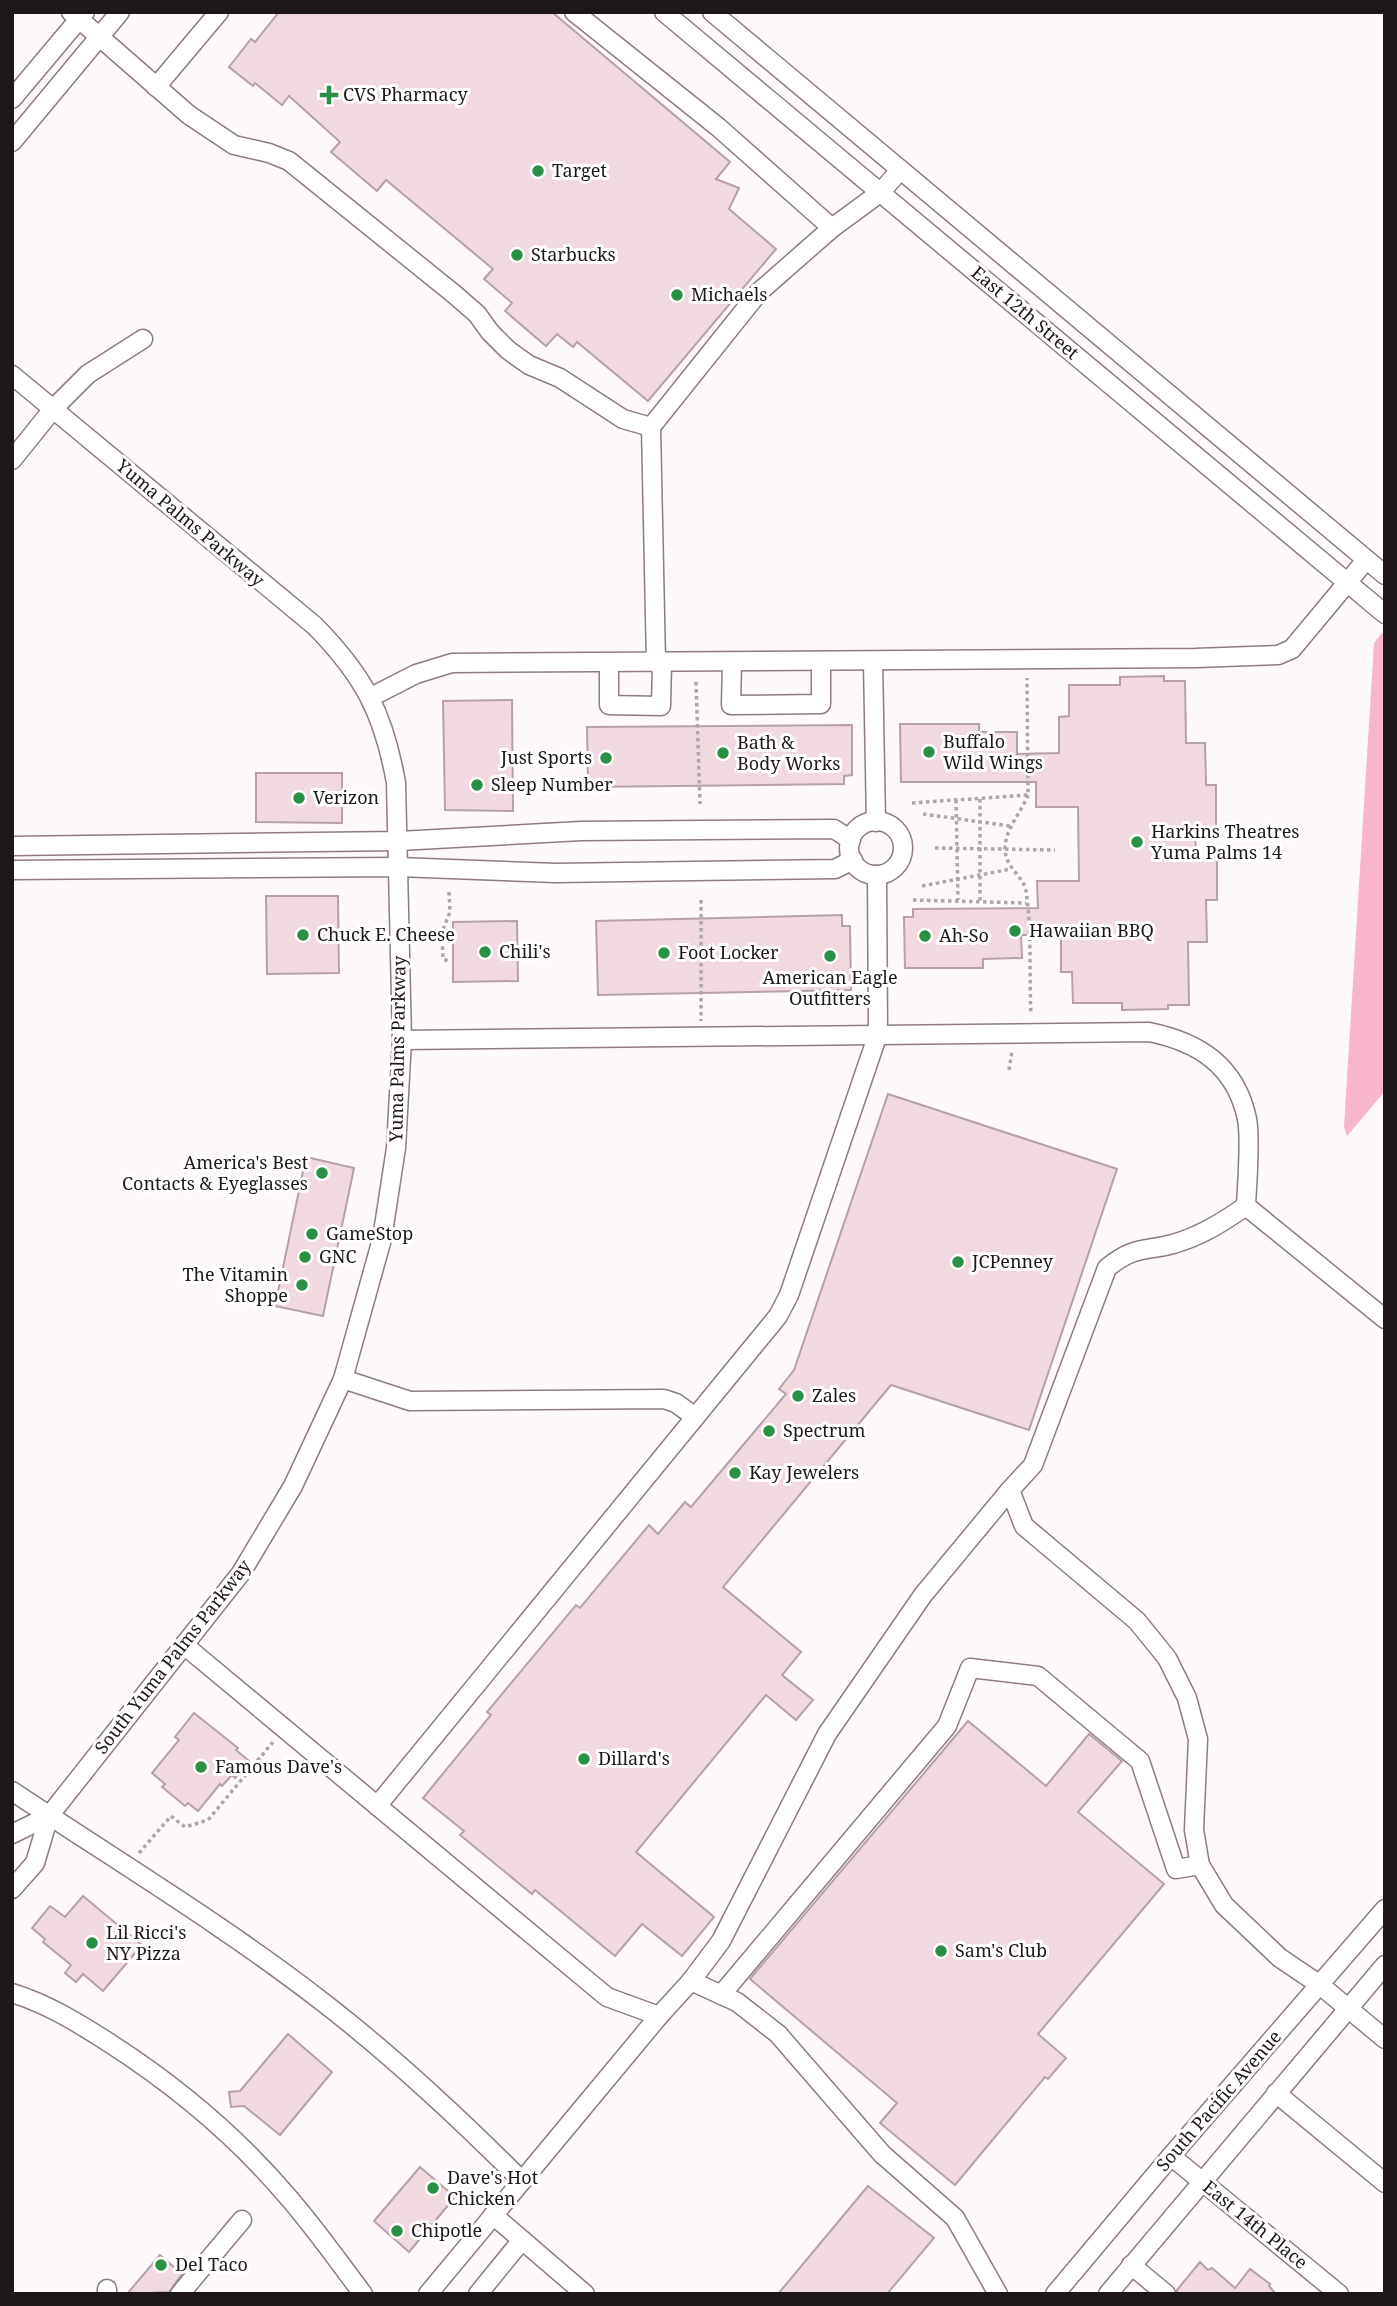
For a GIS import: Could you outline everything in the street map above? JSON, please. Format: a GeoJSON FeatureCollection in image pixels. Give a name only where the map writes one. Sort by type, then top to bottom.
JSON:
{"type":"FeatureCollection","features":[{"type":"Feature","properties":{"kind":"street"},"geometry":{"type":"LineString","coordinates":[[12,142],[120,12]]}},
{"type":"Feature","properties":{"kind":"street"},"geometry":{"type":"LineString","coordinates":[[156,87],[219,12]]}},
{"type":"Feature","properties":{"kind":"street"},"geometry":{"type":"LineString","coordinates":[[574,12],[718,127],[832,228]]}},
{"type":"Feature","properties":{"kind":"street","name":"East 12th Street"},"geometry":{"type":"LineString","coordinates":[[664,12],[1385,614]]}},
{"type":"Feature","properties":{"kind":"street","name":"East 12th Street"},"geometry":{"type":"LineString","coordinates":[[712,12],[1385,575]]}},
{"type":"Feature","properties":{"kind":"street"},"geometry":{"type":"LineString","coordinates":[[12,99],[79,15],[100,37],[189,115],[233,145],[269,153],[289,161],[454,294],[477,314],[508,350],[529,365],[561,378],[623,419],[651,427]]}},
{"type":"Feature","properties":{"kind":"street"},"geometry":{"type":"LineString","coordinates":[[610,663],[609,705],[661,706],[651,427],[759,292],[832,228],[881,192],[900,170]]}},
{"type":"Feature","properties":{"kind":"street"},"geometry":{"type":"LineString","coordinates":[[12,460],[53,409],[88,374],[144,339]]}},
{"type":"Feature","properties":{"kind":"street","name":"Yuma Palms Parkway"},"geometry":{"type":"LineString","coordinates":[[12,375],[315,626],[338,650],[371,697],[389,744],[396,782],[399,841],[402,1040],[396,1148],[382,1239],[343,1379]]}},
{"type":"Feature","properties":{"kind":"street"},"geometry":{"type":"LineString","coordinates":[[371,697],[416,674],[452,663],[1278,655],[1293,649],[1366,559]]}},
{"type":"Feature","properties":{"kind":"street"},"geometry":{"type":"LineString","coordinates":[[732,662],[731,705],[821,704],[821,661]]}},
{"type":"Feature","properties":{"kind":"street"},"geometry":{"type":"LineString","coordinates":[[873,661],[876,822]]}},
{"type":"Feature","properties":{"kind":"street"},"geometry":{"type":"LineString","coordinates":[[876,822],[884,822],[898,832],[903,848],[902,856],[892,870],[877,875],[863,871],[850,854],[851,840],[860,827],[876,822]]}},
{"type":"Feature","properties":{"kind":"street"},"geometry":{"type":"LineString","coordinates":[[12,846],[399,841],[581,831],[834,829],[851,840]]}},
{"type":"Feature","properties":{"kind":"street"},"geometry":{"type":"LineString","coordinates":[[12,870],[398,867],[556,873],[835,869],[853,860]]}},
{"type":"Feature","properties":{"kind":"street"},"geometry":{"type":"LineString","coordinates":[[377,1806],[778,1316],[789,1295],[878,1034],[877,875]]}},
{"type":"Feature","properties":{"kind":"street"},"geometry":{"type":"LineString","coordinates":[[402,1040],[1149,1032],[1176,1038],[1196,1047],[1218,1064],[1237,1091],[1248,1121],[1246,1206]]}},
{"type":"Feature","properties":{"kind":"street"},"geometry":{"type":"LineString","coordinates":[[1246,1206],[1385,1320]]}},
{"type":"Feature","properties":{"kind":"street"},"geometry":{"type":"LineString","coordinates":[[428,2294],[691,1981],[721,1941],[827,1734],[923,1595],[1033,1465],[1107,1268],[1122,1256],[1145,1247],[1171,1244],[1210,1230],[1246,1206]]}},
{"type":"Feature","properties":{"kind":"street"},"geometry":{"type":"LineString","coordinates":[[343,1379],[410,1401],[664,1399],[676,1403],[695,1417]]}},
{"type":"Feature","properties":{"kind":"street","name":"South Yuma Palms Parkway"},"geometry":{"type":"LineString","coordinates":[[49,1815],[241,1573],[293,1486],[343,1379]]}},
{"type":"Feature","properties":{"kind":"street"},"geometry":{"type":"LineString","coordinates":[[1010,1490],[1024,1527],[1137,1621],[1167,1658],[1187,1698],[1198,1739],[1194,1830],[1200,1865],[1224,1905],[1280,1958],[1320,1985],[1385,2039]]}},
{"type":"Feature","properties":{"kind":"street"},"geometry":{"type":"LineString","coordinates":[[184,1645],[607,1997],[659,2016]]}},
{"type":"Feature","properties":{"kind":"street"},"geometry":{"type":"LineString","coordinates":[[721,1995],[947,1726],[970,1668],[1038,1676],[1140,1761],[1175,1869],[1200,1865]]}},
{"type":"Feature","properties":{"kind":"street"},"geometry":{"type":"LineString","coordinates":[[12,1791],[240,1941],[326,2004],[445,2108],[522,2181]]}},
{"type":"Feature","properties":{"kind":"street"},"geometry":{"type":"LineString","coordinates":[[12,1834],[49,1815]]}},
{"type":"Feature","properties":{"kind":"street"},"geometry":{"type":"LineString","coordinates":[[12,1889],[35,1863],[49,1815]]}},
{"type":"Feature","properties":{"kind":"street","name":"South Pacific Avenue"},"geometry":{"type":"LineString","coordinates":[[1055,2294],[1171,2155],[1385,1909]]}},
{"type":"Feature","properties":{"kind":"street"},"geometry":{"type":"LineString","coordinates":[[1108,2294],[1385,1965]]}},
{"type":"Feature","properties":{"kind":"street"},"geometry":{"type":"LineString","coordinates":[[691,1981],[737,2002],[778,2034],[882,2154],[955,2218],[998,2294]]}},
{"type":"Feature","properties":{"kind":"street"},"geometry":{"type":"LineString","coordinates":[[12,1993],[37,2001],[95,2033],[181,2095],[233,2140],[286,2194],[363,2294]]}},
{"type":"Feature","properties":{"kind":"street"},"geometry":{"type":"LineString","coordinates":[[1276,2093],[1385,2183]]}},
{"type":"Feature","properties":{"kind":"street","name":"East 14th Place"},"geometry":{"type":"LineString","coordinates":[[1171,2155],[1339,2294]]}},
{"type":"Feature","properties":{"kind":"street"},"geometry":{"type":"LineString","coordinates":[[493,2215],[585,2294]]}},
{"type":"Feature","properties":{"kind":"street"},"geometry":{"type":"LineString","coordinates":[[180,2294],[242,2220]]}},
{"type":"Feature","properties":{"kind":"street"},"geometry":{"type":"LineString","coordinates":[[478,2294],[522,2240]]}},
{"type":"Feature","properties":{"kind":"street"},"geometry":{"type":"LineString","coordinates":[[1131,2265],[1166,2294]]}},
{"type":"Feature","properties":{"kind":"path"},"geometry":{"type":"LineString","coordinates":[[1027,678],[1028,795],[1020,814],[1010,826],[1005,849],[1011,869],[1026,887],[1031,1023]]}},
{"type":"Feature","properties":{"kind":"path"},"geometry":{"type":"LineString","coordinates":[[696,682],[700,804]]}},
{"type":"Feature","properties":{"kind":"path"},"geometry":{"type":"LineString","coordinates":[[912,803],[1028,795]]}},
{"type":"Feature","properties":{"kind":"path"},"geometry":{"type":"LineString","coordinates":[[980,799],[980,901]]}},
{"type":"Feature","properties":{"kind":"path"},"geometry":{"type":"LineString","coordinates":[[956,800],[958,901]]}},
{"type":"Feature","properties":{"kind":"path"},"geometry":{"type":"LineString","coordinates":[[923,814],[1010,826]]}},
{"type":"Feature","properties":{"kind":"path"},"geometry":{"type":"LineString","coordinates":[[935,848],[1055,850]]}},
{"type":"Feature","properties":{"kind":"path"},"geometry":{"type":"LineString","coordinates":[[922,886],[1011,869]]}},
{"type":"Feature","properties":{"kind":"path"},"geometry":{"type":"LineString","coordinates":[[449,892],[450,912],[442,932],[443,959],[451,962]]}},
{"type":"Feature","properties":{"kind":"path"},"geometry":{"type":"LineString","coordinates":[[701,900],[701,1025]]}},
{"type":"Feature","properties":{"kind":"path"},"geometry":{"type":"LineString","coordinates":[[913,900],[1027,903]]}},
{"type":"Feature","properties":{"kind":"path"},"geometry":{"type":"LineString","coordinates":[[1009,1070],[1012,1049]]}},
{"type":"Feature","properties":{"kind":"path"},"geometry":{"type":"LineString","coordinates":[[138,1854],[171,1816],[184,1827],[208,1820],[275,1741]]}},
{"type":"Feature","properties":{"kind":"shaded area"},"geometry":{"type":"Polygon","coordinates":[[[1382,633],[1385,636],[1385,1091],[1347,1136],[1344,1127],[1374,643],[1382,633]]]}},
{"type":"Feature","properties":{"kind":"building","name":"Target"},"geometry":{"type":"Polygon","coordinates":[[[279,12],[552,12],[730,162],[716,179],[739,188],[729,209],[776,249],[648,401],[577,342],[573,347],[557,334],[546,346],[505,311],[512,303],[484,279],[493,269],[386,180],[377,191],[331,152],[340,142],[289,96],[282,105],[255,83],[253,86],[229,67],[251,39],[255,42],[279,12]]]}},
{"type":"Feature","properties":{"kind":"building","name":"Harkins Theatres Yuma Palms 14"},"geometry":{"type":"Polygon","coordinates":[[[1164,676],[1164,681],[1185,681],[1186,743],[1205,743],[1206,785],[1216,785],[1216,827],[1195,827],[1196,858],[1217,858],[1217,900],[1206,900],[1207,942],[1188,942],[1189,1005],[1168,1005],[1168,1009],[1122,1010],[1122,1003],[1073,1003],[1072,972],[1061,972],[1061,935],[1021,935],[1022,958],[983,959],[983,968],[905,968],[904,917],[913,917],[913,909],[1038,908],[1037,881],[1079,881],[1078,807],[1036,807],[1036,782],[901,782],[900,724],[979,724],[979,732],[1017,732],[1017,754],[1059,753],[1059,717],[1069,716],[1069,685],[1120,685],[1120,677],[1164,676]]]}},
{"type":"Feature","properties":{"kind":"building"},"geometry":{"type":"Polygon","coordinates":[[[512,700],[513,811],[445,810],[443,701],[512,700]]]}},
{"type":"Feature","properties":{"kind":"building"},"geometry":{"type":"Polygon","coordinates":[[[852,725],[852,775],[844,776],[844,784],[588,787],[587,727],[852,725]]]}},
{"type":"Feature","properties":{"kind":"building","name":"Verizon"},"geometry":{"type":"Polygon","coordinates":[[[256,773],[342,773],[342,823],[256,822],[256,773]]]}},
{"type":"Feature","properties":{"kind":"building","name":"Chuck E. Cheese"},"geometry":{"type":"Polygon","coordinates":[[[266,896],[338,896],[339,973],[267,974],[266,896]]]}},
{"type":"Feature","properties":{"kind":"building"},"geometry":{"type":"Polygon","coordinates":[[[842,915],[842,926],[850,926],[851,990],[598,995],[596,921],[842,915]]]}},
{"type":"Feature","properties":{"kind":"building","name":"Chili's"},"geometry":{"type":"Polygon","coordinates":[[[517,921],[518,981],[453,982],[453,922],[517,921]]]}},
{"type":"Feature","properties":{"kind":"building"},"geometry":{"type":"Polygon","coordinates":[[[888,1094],[1117,1169],[1029,1430],[891,1385],[723,1587],[801,1652],[782,1675],[813,1700],[796,1720],[766,1695],[636,1852],[714,1917],[682,1956],[642,1924],[615,1956],[535,1890],[532,1894],[460,1835],[464,1831],[423,1798],[491,1715],[487,1712],[576,1605],[580,1608],[649,1525],[658,1534],[685,1502],[691,1507],[786,1394],[779,1389],[794,1370],[888,1094]]]}},
{"type":"Feature","properties":{"kind":"building"},"geometry":{"type":"Polygon","coordinates":[[[306,1157],[354,1168],[323,1316],[275,1306],[306,1157]]]}},
{"type":"Feature","properties":{"kind":"building","name":"Famous Dave's"},"geometry":{"type":"Polygon","coordinates":[[[194,1713],[238,1748],[236,1750],[249,1761],[235,1778],[232,1775],[222,1786],[220,1784],[198,1811],[188,1803],[185,1806],[162,1787],[165,1784],[152,1773],[179,1740],[175,1737],[194,1713]]]}},
{"type":"Feature","properties":{"kind":"building","name":"Sam's Club"},"geometry":{"type":"Polygon","coordinates":[[[968,1721],[1046,1786],[1089,1734],[1122,1761],[1078,1812],[1164,1884],[1038,2034],[1066,2058],[1048,2079],[1045,2077],[955,2185],[880,2123],[897,2103],[750,1979],[968,1721]]]}},
{"type":"Feature","properties":{"kind":"building","name":"Lil Ricci's NY Pizza"},"geometry":{"type":"Polygon","coordinates":[[[83,1896],[142,1945],[103,1991],[83,1974],[76,1982],[65,1973],[71,1965],[43,1942],[45,1939],[32,1928],[50,1906],[65,1917],[83,1896]]]}},
{"type":"Feature","properties":{"kind":"building"},"geometry":{"type":"Polygon","coordinates":[[[288,2034],[332,2072],[280,2135],[244,2106],[231,2107],[229,2092],[240,2091],[288,2034]]]}},
{"type":"Feature","properties":{"kind":"building"},"geometry":{"type":"Polygon","coordinates":[[[420,2167],[455,2197],[409,2252],[374,2221],[420,2167]]]}},
{"type":"Feature","properties":{"kind":"building"},"geometry":{"type":"Polygon","coordinates":[[[868,2186],[934,2238],[887,2294],[778,2294],[868,2186]]]}},
{"type":"Feature","properties":{"kind":"building","name":"Del Taco"},"geometry":{"type":"Polygon","coordinates":[[[160,2255],[182,2274],[169,2292],[127,2294],[160,2255]]]}},
{"type":"Feature","properties":{"kind":"building"},"geometry":{"type":"Polygon","coordinates":[[[1200,2262],[1208,2270],[1212,2268],[1235,2288],[1250,2269],[1270,2284],[1276,2294],[1177,2294],[1177,2290],[1200,2262]]]}},
{"type":"Feature","properties":{"kind":"place","name":"CVS Pharmacy"},"geometry":{"type":"Point","coordinates":[329,95]}},
{"type":"Feature","properties":{"kind":"place","name":"Target"},"geometry":{"type":"Point","coordinates":[538,171]}},
{"type":"Feature","properties":{"kind":"place","name":"Starbucks"},"geometry":{"type":"Point","coordinates":[517,255]}},
{"type":"Feature","properties":{"kind":"place","name":"Michaels"},"geometry":{"type":"Point","coordinates":[677,295]}},
{"type":"Feature","properties":{"kind":"place","name":"Buffalo Wild Wings"},"geometry":{"type":"Point","coordinates":[929,752]}},
{"type":"Feature","properties":{"kind":"place","name":"Bath & Body Works"},"geometry":{"type":"Point","coordinates":[723,753]}},
{"type":"Feature","properties":{"kind":"place","name":"Just Sports"},"geometry":{"type":"Point","coordinates":[606,758]}},
{"type":"Feature","properties":{"kind":"place","name":"Sleep Number"},"geometry":{"type":"Point","coordinates":[477,785]}},
{"type":"Feature","properties":{"kind":"place","name":"Verizon"},"geometry":{"type":"Point","coordinates":[299,798]}},
{"type":"Feature","properties":{"kind":"place","name":"Harkins Theatres Yuma Palms 14"},"geometry":{"type":"Point","coordinates":[1137,842]}},
{"type":"Feature","properties":{"kind":"place","name":"Hawaiian BBQ"},"geometry":{"type":"Point","coordinates":[1015,931]}},
{"type":"Feature","properties":{"kind":"place","name":"Chuck E. Cheese"},"geometry":{"type":"Point","coordinates":[303,935]}},
{"type":"Feature","properties":{"kind":"place","name":"Ah-So"},"geometry":{"type":"Point","coordinates":[925,936]}},
{"type":"Feature","properties":{"kind":"place","name":"Chili's"},"geometry":{"type":"Point","coordinates":[485,952]}},
{"type":"Feature","properties":{"kind":"place","name":"Foot Locker"},"geometry":{"type":"Point","coordinates":[664,953]}},
{"type":"Feature","properties":{"kind":"place","name":"American Eagle Outfitters"},"geometry":{"type":"Point","coordinates":[830,956]}},
{"type":"Feature","properties":{"kind":"place","name":"America's Best Contacts & Eyeglasses"},"geometry":{"type":"Point","coordinates":[322,1173]}},
{"type":"Feature","properties":{"kind":"place","name":"GameStop"},"geometry":{"type":"Point","coordinates":[312,1234]}},
{"type":"Feature","properties":{"kind":"place","name":"GNC"},"geometry":{"type":"Point","coordinates":[305,1257]}},
{"type":"Feature","properties":{"kind":"place","name":"JCPenney"},"geometry":{"type":"Point","coordinates":[958,1262]}},
{"type":"Feature","properties":{"kind":"place","name":"The Vitamin Shoppe"},"geometry":{"type":"Point","coordinates":[302,1285]}},
{"type":"Feature","properties":{"kind":"place","name":"Zales"},"geometry":{"type":"Point","coordinates":[798,1396]}},
{"type":"Feature","properties":{"kind":"place","name":"Spectrum"},"geometry":{"type":"Point","coordinates":[769,1431]}},
{"type":"Feature","properties":{"kind":"place","name":"Kay Jewelers"},"geometry":{"type":"Point","coordinates":[735,1473]}},
{"type":"Feature","properties":{"kind":"place","name":"Dillard's"},"geometry":{"type":"Point","coordinates":[584,1759]}},
{"type":"Feature","properties":{"kind":"place","name":"Famous Dave's"},"geometry":{"type":"Point","coordinates":[201,1767]}},
{"type":"Feature","properties":{"kind":"place","name":"Lil Ricci's NY Pizza"},"geometry":{"type":"Point","coordinates":[92,1943]}},
{"type":"Feature","properties":{"kind":"place","name":"Sam's Club"},"geometry":{"type":"Point","coordinates":[941,1951]}},
{"type":"Feature","properties":{"kind":"place","name":"Dave's Hot Chicken"},"geometry":{"type":"Point","coordinates":[433,2188]}},
{"type":"Feature","properties":{"kind":"place","name":"Chipotle"},"geometry":{"type":"Point","coordinates":[397,2231]}},
{"type":"Feature","properties":{"kind":"place","name":"Del Taco"},"geometry":{"type":"Point","coordinates":[161,2265]}}]}
